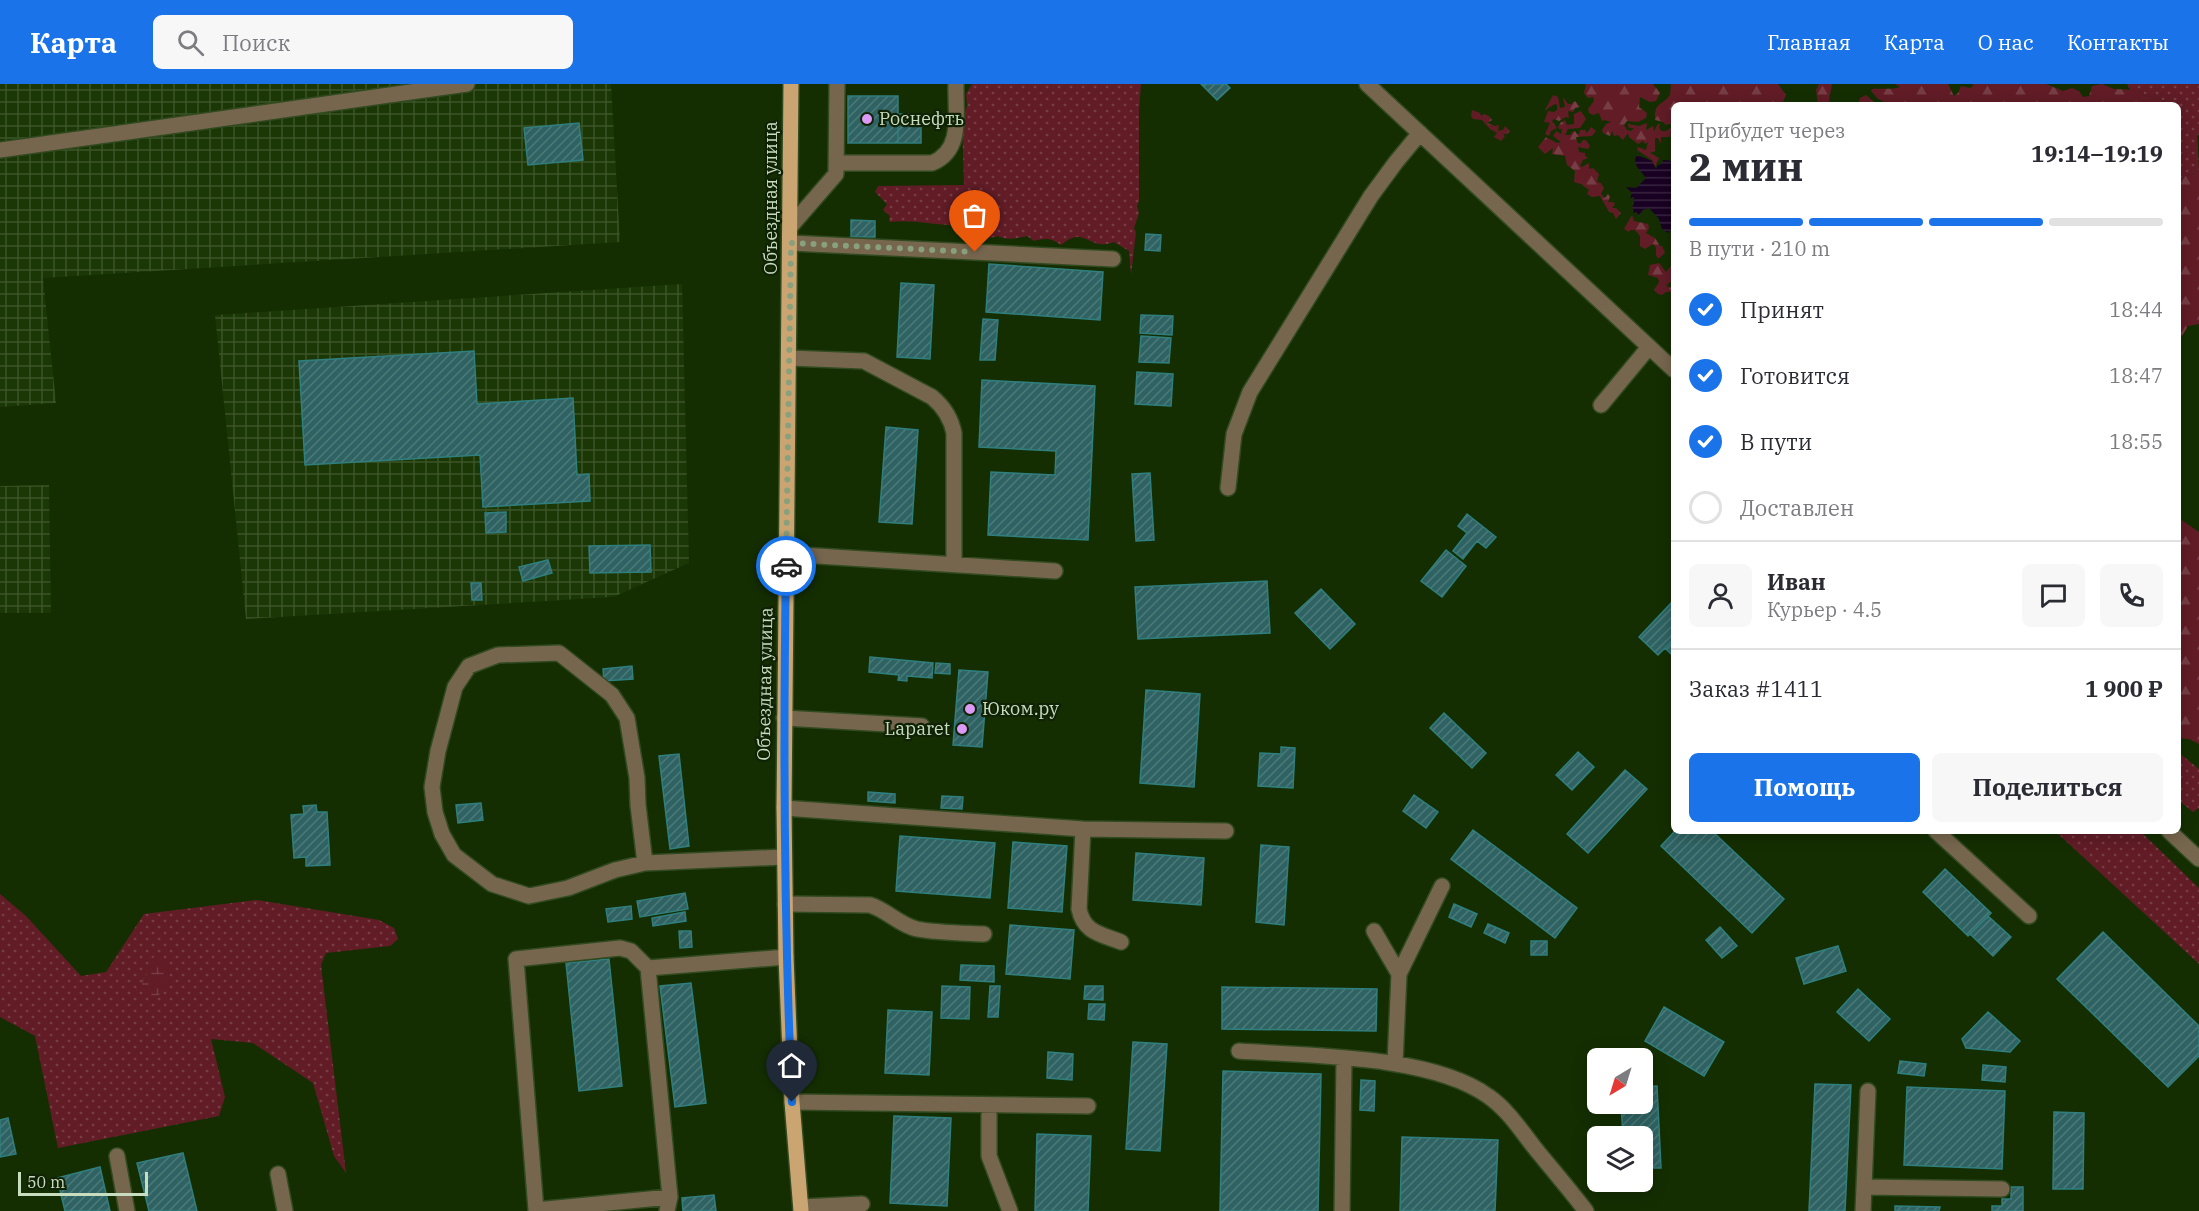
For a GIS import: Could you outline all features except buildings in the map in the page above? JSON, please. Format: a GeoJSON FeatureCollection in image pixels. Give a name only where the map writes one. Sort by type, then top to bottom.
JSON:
{"type":"FeatureCollection","features":[{"type":"Feature","properties":{"kind":"main road","name":"Объездная улица"},"geometry":{"type":"LineString","coordinates":[[791,84],[784,857],[792,1102],[801,1209]]}},
{"type":"Feature","properties":{"kind":"street"},"geometry":{"type":"LineString","coordinates":[[0,150],[467,84]]}},
{"type":"Feature","properties":{"kind":"street"},"geometry":{"type":"LineString","coordinates":[[790,227],[836,174],[837,84]]}},
{"type":"Feature","properties":{"kind":"street"},"geometry":{"type":"LineString","coordinates":[[837,163],[932,163],[942,159],[950,150],[954,140],[956,84]]}},
{"type":"Feature","properties":{"kind":"street"},"geometry":{"type":"LineString","coordinates":[[1367,84],[1671,367]]}},
{"type":"Feature","properties":{"kind":"street"},"geometry":{"type":"LineString","coordinates":[[1228,488],[1234,434],[1250,392],[1371,196],[1420,133]]}},
{"type":"Feature","properties":{"kind":"street"},"geometry":{"type":"LineString","coordinates":[[791,243],[1113,259]]}},
{"type":"Feature","properties":{"kind":"street"},"geometry":{"type":"LineString","coordinates":[[1601,405],[1649,347]]}},
{"type":"Feature","properties":{"kind":"street"},"geometry":{"type":"LineString","coordinates":[[789,358],[864,361],[932,397],[948,414],[954,433],[954,565]]}},
{"type":"Feature","properties":{"kind":"street"},"geometry":{"type":"LineString","coordinates":[[786,554],[1055,571]]}},
{"type":"Feature","properties":{"kind":"street"},"geometry":{"type":"LineString","coordinates":[[645,863],[637,778],[627,718],[612,695],[559,653],[498,656],[469,666],[455,687],[438,751],[432,787],[435,812],[442,834],[454,855],[492,884],[529,896],[568,888],[615,870],[645,863],[784,857]]}},
{"type":"Feature","properties":{"kind":"street"},"geometry":{"type":"LineString","coordinates":[[784,718],[922,726]]}},
{"type":"Feature","properties":{"kind":"street"},"geometry":{"type":"LineString","coordinates":[[784,808],[1083,829],[1226,831]]}},
{"type":"Feature","properties":{"kind":"street"},"geometry":{"type":"LineString","coordinates":[[1083,829],[1079,909],[1082,922],[1089,929],[1121,942]]}},
{"type":"Feature","properties":{"kind":"street"},"geometry":{"type":"LineString","coordinates":[[1939,834],[2030,916]]}},
{"type":"Feature","properties":{"kind":"street"},"geometry":{"type":"LineString","coordinates":[[2172,834],[2199,859]]}},
{"type":"Feature","properties":{"kind":"street"},"geometry":{"type":"LineString","coordinates":[[1395,1064],[1399,974],[1442,886]]}},
{"type":"Feature","properties":{"kind":"street"},"geometry":{"type":"LineString","coordinates":[[785,904],[870,905],[880,908],[902,923],[916,929],[984,934]]}},
{"type":"Feature","properties":{"kind":"street"},"geometry":{"type":"LineString","coordinates":[[1374,931],[1399,974]]}},
{"type":"Feature","properties":{"kind":"street"},"geometry":{"type":"LineString","coordinates":[[620,948],[631,951],[648,968],[668,1204],[536,1210],[516,959],[620,948]]}},
{"type":"Feature","properties":{"kind":"street"},"geometry":{"type":"LineString","coordinates":[[648,968],[786,957]]}},
{"type":"Feature","properties":{"kind":"street"},"geometry":{"type":"LineString","coordinates":[[1239,1051],[1395,1064],[1451,1077],[1471,1085],[1490,1097],[1506,1112],[1586,1211]]}},
{"type":"Feature","properties":{"kind":"street"},"geometry":{"type":"LineString","coordinates":[[1342,1211],[1344,1059]]}},
{"type":"Feature","properties":{"kind":"street"},"geometry":{"type":"LineString","coordinates":[[1863,1211],[1868,1092]]}},
{"type":"Feature","properties":{"kind":"street"},"geometry":{"type":"LineString","coordinates":[[792,1102],[864,1110],[989,1105],[1088,1106]]}},
{"type":"Feature","properties":{"kind":"street"},"geometry":{"type":"LineString","coordinates":[[989,1105],[989,1156],[1010,1211]]}},
{"type":"Feature","properties":{"kind":"street"},"geometry":{"type":"LineString","coordinates":[[117,1156],[127,1211]]}},
{"type":"Feature","properties":{"kind":"street"},"geometry":{"type":"LineString","coordinates":[[278,1174],[285,1211]]}},
{"type":"Feature","properties":{"kind":"street"},"geometry":{"type":"LineString","coordinates":[[1864,1186],[2002,1189]]}},
{"type":"Feature","properties":{"kind":"street"},"geometry":{"type":"LineString","coordinates":[[801,1209],[863,1203]]}},
{"type":"Feature","properties":{"kind":"shaded area"},"geometry":{"type":"Polygon","coordinates":[[[0,84],[611,84],[620,242],[43,278],[56,403],[0,407],[0,84]]]}},
{"type":"Feature","properties":{"kind":"shaded area"},"geometry":{"type":"Polygon","coordinates":[[[1637,155],[1652,161],[1656,169],[1663,160],[1671,161],[1671,229],[1668,233],[1662,229],[1659,219],[1649,208],[1643,210],[1638,216],[1637,212],[1633,213],[1634,197],[1630,198],[1632,193],[1626,187],[1636,188],[1646,178],[1636,165],[1637,155]]]}},
{"type":"Feature","properties":{"kind":"shaded area"},"geometry":{"type":"Polygon","coordinates":[[[682,284],[689,563],[613,597],[246,619],[215,315],[682,284]]]}},
{"type":"Feature","properties":{"kind":"shaded area"},"geometry":{"type":"Polygon","coordinates":[[[49,485],[51,613],[0,613],[0,486],[49,485]]]}},
{"type":"Feature","properties":{"kind":"green space"},"geometry":{"type":"Polygon","coordinates":[[[972,84],[1141,84],[1139,201],[1137,206],[1139,213],[1134,228],[1136,232],[1131,275],[1129,251],[1114,242],[1099,244],[1076,237],[1061,245],[1048,239],[1034,241],[1027,236],[1008,239],[974,233],[961,235],[956,225],[889,222],[890,216],[883,210],[887,204],[875,192],[878,186],[964,185],[962,120],[967,106],[966,94],[972,84]]]}},
{"type":"Feature","properties":{"kind":"green space"},"geometry":{"type":"Polygon","coordinates":[[[1586,84],[1653,84],[1660,93],[1656,101],[1650,102],[1640,97],[1639,107],[1647,113],[1646,118],[1638,122],[1627,121],[1624,125],[1627,130],[1631,131],[1634,128],[1629,128],[1628,124],[1639,126],[1647,123],[1646,130],[1653,126],[1654,132],[1660,124],[1661,131],[1671,128],[1670,137],[1661,137],[1661,144],[1658,138],[1655,138],[1655,151],[1650,153],[1659,158],[1655,167],[1652,160],[1637,150],[1638,147],[1646,150],[1648,142],[1645,144],[1643,141],[1638,144],[1629,137],[1628,133],[1623,140],[1618,135],[1614,136],[1612,131],[1610,136],[1603,133],[1602,130],[1606,124],[1611,122],[1602,121],[1599,113],[1593,115],[1589,113],[1588,109],[1594,101],[1593,97],[1588,98],[1584,93],[1586,84]]]}},
{"type":"Feature","properties":{"kind":"green space"},"geometry":{"type":"Polygon","coordinates":[[[1671,84],[1778,84],[1786,95],[1783,102],[1671,102],[1671,124],[1666,125],[1655,120],[1655,114],[1657,107],[1670,95],[1671,84]]]}},
{"type":"Feature","properties":{"kind":"green space"},"geometry":{"type":"Polygon","coordinates":[[[1819,84],[1832,84],[1829,102],[1818,102],[1816,90],[1819,84]]]}},
{"type":"Feature","properties":{"kind":"green space"},"geometry":{"type":"Polygon","coordinates":[[[1895,84],[1948,84],[1954,96],[1961,86],[1970,88],[1972,84],[2046,84],[2063,91],[2072,88],[2079,91],[2083,97],[2089,96],[2092,86],[2102,84],[2114,89],[2137,90],[2166,102],[1885,102],[1878,99],[1871,91],[1872,89],[1900,87],[1895,84]]]}},
{"type":"Feature","properties":{"kind":"green space"},"geometry":{"type":"Polygon","coordinates":[[[2127,84],[2199,84],[2199,134],[2197,136],[2199,168],[2195,173],[2181,177],[2181,102],[2166,102],[2137,90],[2130,90],[2127,84]]]}},
{"type":"Feature","properties":{"kind":"green space"},"geometry":{"type":"Polygon","coordinates":[[[1553,95],[1558,97],[1560,108],[1565,107],[1563,97],[1568,104],[1575,101],[1580,107],[1575,108],[1573,112],[1568,111],[1569,118],[1566,117],[1559,121],[1554,119],[1552,121],[1557,128],[1551,131],[1549,136],[1545,134],[1550,123],[1544,122],[1548,111],[1557,110],[1557,105],[1545,110],[1553,95]]]}},
{"type":"Feature","properties":{"kind":"green space"},"geometry":{"type":"Polygon","coordinates":[[[1866,95],[1874,102],[1859,102],[1860,98],[1866,95]]]}},
{"type":"Feature","properties":{"kind":"green space"},"geometry":{"type":"Polygon","coordinates":[[[1472,110],[1480,113],[1481,116],[1484,114],[1489,116],[1492,120],[1487,123],[1499,125],[1498,131],[1503,130],[1505,126],[1510,131],[1503,134],[1505,136],[1501,141],[1494,137],[1497,133],[1482,120],[1473,119],[1472,110]]]}},
{"type":"Feature","properties":{"kind":"green space"},"geometry":{"type":"Polygon","coordinates":[[[1581,111],[1586,119],[1580,128],[1568,129],[1565,135],[1570,135],[1575,131],[1579,134],[1580,130],[1585,130],[1587,133],[1591,127],[1596,131],[1592,136],[1576,137],[1580,144],[1586,140],[1590,146],[1588,149],[1578,147],[1579,152],[1585,153],[1588,158],[1580,165],[1582,167],[1589,163],[1589,169],[1593,168],[1599,174],[1597,182],[1601,183],[1604,188],[1601,194],[1605,198],[1608,194],[1610,197],[1608,202],[1615,204],[1612,208],[1616,208],[1621,213],[1616,219],[1600,196],[1592,197],[1587,194],[1589,190],[1574,182],[1575,171],[1567,165],[1565,156],[1552,154],[1553,148],[1545,154],[1538,147],[1546,137],[1557,143],[1561,142],[1553,136],[1556,131],[1561,134],[1562,129],[1558,127],[1561,122],[1565,120],[1567,125],[1574,124],[1574,114],[1581,111]]]}},
{"type":"Feature","properties":{"kind":"green space"},"geometry":{"type":"Polygon","coordinates":[[[2199,168],[2199,324],[2188,326],[2181,338],[2181,177],[2195,173],[2199,168]]]}},
{"type":"Feature","properties":{"kind":"green space"},"geometry":{"type":"Polygon","coordinates":[[[1632,215],[1634,221],[1648,224],[1649,228],[1646,233],[1662,246],[1665,253],[1658,259],[1656,247],[1653,244],[1645,249],[1640,246],[1640,236],[1635,230],[1629,232],[1624,229],[1632,215]]]}},
{"type":"Feature","properties":{"kind":"green space"},"geometry":{"type":"Polygon","coordinates":[[[1659,263],[1666,272],[1671,266],[1671,281],[1666,286],[1671,287],[1671,292],[1662,295],[1654,290],[1659,282],[1658,278],[1648,275],[1650,265],[1659,263]]]}},
{"type":"Feature","properties":{"kind":"green space"},"geometry":{"type":"Polygon","coordinates":[[[2181,520],[2199,532],[2199,744],[2181,738],[2181,520]]]}},
{"type":"Feature","properties":{"kind":"green space"},"geometry":{"type":"Polygon","coordinates":[[[2181,754],[2199,769],[2199,808],[2193,812],[2181,802],[2181,754]]]}},
{"type":"Feature","properties":{"kind":"green space"},"geometry":{"type":"Polygon","coordinates":[[[2058,834],[2143,834],[2199,888],[2199,964],[2058,834]]]}},
{"type":"Feature","properties":{"kind":"green space"},"geometry":{"type":"Polygon","coordinates":[[[0,894],[26,916],[81,976],[106,972],[144,914],[257,900],[379,920],[394,928],[398,939],[390,946],[326,953],[321,965],[346,1173],[334,1156],[313,1083],[253,1043],[211,1039],[225,1097],[219,1116],[58,1148],[35,1036],[0,1017],[0,894]]]}},
{"type":"Feature","properties":{"kind":"green space"},"geometry":{"type":"Polygon","coordinates":[[[156,955],[168,968],[165,985],[167,988],[165,991],[162,990],[157,999],[148,998],[142,988],[149,962],[156,955]]]}},
{"type":"Feature","properties":{"kind":"way so far"},"geometry":{"type":"LineString","coordinates":[[786,566],[791,243],[975,252]]}},
{"type":"Feature","properties":{"kind":"place","name":"Роснефть"},"geometry":{"type":"Point","coordinates":[867,119]}},
{"type":"Feature","properties":{"kind":"place","name":"Юком.ру"},"geometry":{"type":"Point","coordinates":[970,709]}},
{"type":"Feature","properties":{"kind":"place","name":"Laparet"},"geometry":{"type":"Point","coordinates":[962,729]}},
{"type":"Feature","properties":{"kind":"route"},"geometry":{"type":"LineString","coordinates":[[786,566],[784,808],[786,957],[792,1102]]}}]}
